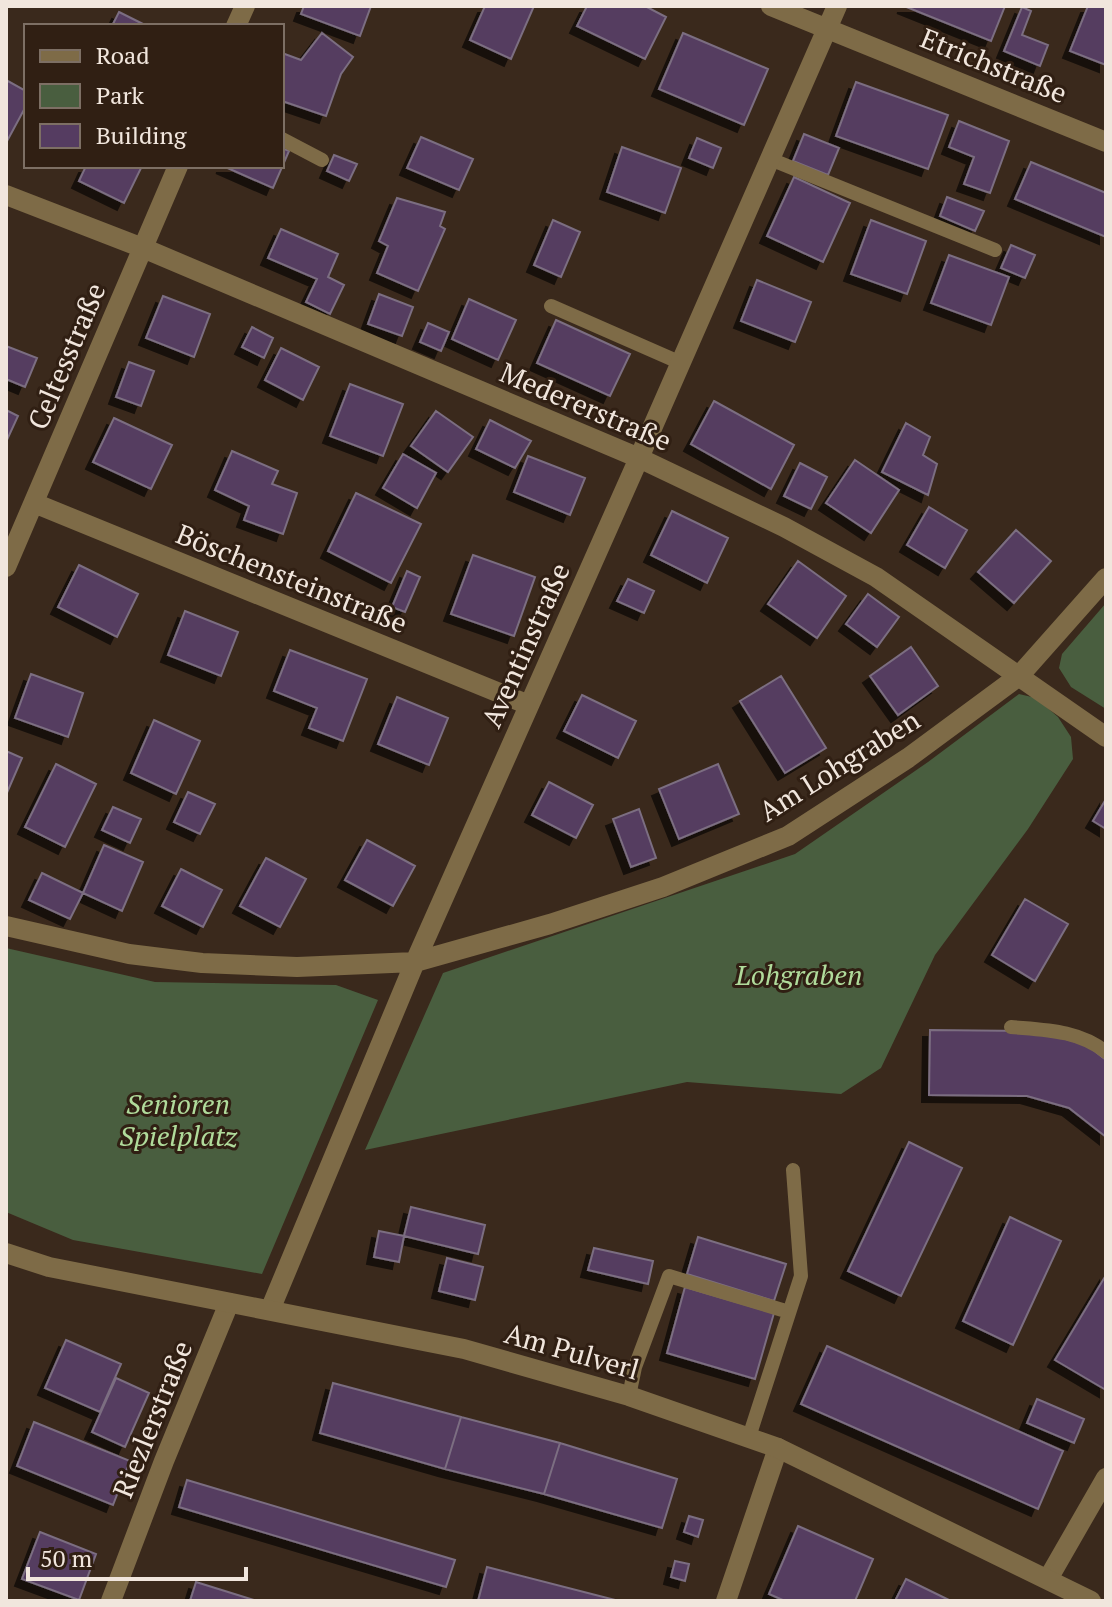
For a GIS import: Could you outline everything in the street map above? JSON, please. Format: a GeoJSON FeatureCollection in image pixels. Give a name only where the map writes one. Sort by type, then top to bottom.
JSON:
{"type":"FeatureCollection","features":[{"type":"Feature","properties":{"kind":"street","name":"Etrichstraße"},"geometry":{"type":"LineString","coordinates":[[771,6],[1106,142]]}},
{"type":"Feature","properties":{"kind":"street","name":"Aventinstraße"},"geometry":{"type":"LineString","coordinates":[[270,1310],[415,962],[837,6]]}},
{"type":"Feature","properties":{"kind":"street","name":"Celtesstraße"},"geometry":{"type":"LineString","coordinates":[[6,567],[177,168]]}},
{"type":"Feature","properties":{"kind":"street","name":"Medererstraße"},"geometry":{"type":"LineString","coordinates":[[6,195],[143,248],[639,458],[784,527],[876,577],[1106,737]]}},
{"type":"Feature","properties":{"kind":"street","name":"Böschensteinstraße"},"geometry":{"type":"LineString","coordinates":[[34,503],[529,705]]}},
{"type":"Feature","properties":{"kind":"street","name":"Am Lohgraben"},"geometry":{"type":"LineString","coordinates":[[6,926],[129,954],[202,963],[297,967],[415,962],[550,924],[649,892],[788,836],[908,758],[1019,676],[1106,578]]}},
{"type":"Feature","properties":{"kind":"street","name":"Am Pulverl"},"geometry":{"type":"LineString","coordinates":[[6,1253],[49,1267],[464,1349],[629,1396],[778,1448],[1091,1601]]}},
{"type":"Feature","properties":{"kind":"street","name":"Riezlerstraße"},"geometry":{"type":"LineString","coordinates":[[111,1601],[229,1303]]}},
{"type":"Feature","properties":{"kind":"street"},"geometry":{"type":"LineString","coordinates":[[726,1601],[778,1448]]}},
{"type":"Feature","properties":{"kind":"street"},"geometry":{"type":"LineString","coordinates":[[1048,1579],[1106,1478]]}},
{"type":"Feature","properties":{"kind":"lane"},"geometry":{"type":"LineString","coordinates":[[284,140],[322,160]]}},
{"type":"Feature","properties":{"kind":"lane"},"geometry":{"type":"LineString","coordinates":[[770,159],[995,250]]}},
{"type":"Feature","properties":{"kind":"lane"},"geometry":{"type":"LineString","coordinates":[[551,306],[681,363]]}},
{"type":"Feature","properties":{"kind":"lane"},"geometry":{"type":"LineString","coordinates":[[1011,1027],[1067,1032],[1106,1052]]}},
{"type":"Feature","properties":{"kind":"lane"},"geometry":{"type":"LineString","coordinates":[[749,1437],[801,1276],[793,1170]]}},
{"type":"Feature","properties":{"kind":"lane"},"geometry":{"type":"LineString","coordinates":[[629,1396],[635,1367],[669,1276],[789,1312]]}},
{"type":"Feature","properties":{"kind":"green space"},"geometry":{"type":"Polygon","coordinates":[[[1106,603],[1106,709],[1071,687],[1059,668],[1062,654],[1106,603]]]}},
{"type":"Feature","properties":{"kind":"green space","name":"Lohgraben"},"geometry":{"type":"Polygon","coordinates":[[[1019,694],[1036,698],[1058,717],[1071,737],[1073,759],[1028,829],[935,955],[881,1068],[841,1094],[687,1082],[365,1150],[443,973],[795,854],[928,762],[1019,694]]]}},
{"type":"Feature","properties":{"kind":"green space","name":"Senioren Spielplatz"},"geometry":{"type":"Polygon","coordinates":[[[6,948],[155,982],[336,985],[378,1000],[262,1274],[73,1240],[6,1212],[6,948]]]}},
{"type":"Feature","properties":{"kind":"building"},"geometry":{"type":"Polygon","coordinates":[[[304,6],[371,6],[360,36],[301,14],[304,6]]]}},
{"type":"Feature","properties":{"kind":"building"},"geometry":{"type":"Polygon","coordinates":[[[485,6],[534,6],[511,59],[470,40],[485,6]]]}},
{"type":"Feature","properties":{"kind":"building"},"geometry":{"type":"Polygon","coordinates":[[[587,6],[645,6],[666,17],[645,59],[577,26],[587,6]]]}},
{"type":"Feature","properties":{"kind":"building"},"geometry":{"type":"Polygon","coordinates":[[[904,6],[1005,6],[991,41],[904,6]]]}},
{"type":"Feature","properties":{"kind":"building"},"geometry":{"type":"Polygon","coordinates":[[[1088,6],[1106,6],[1106,65],[1070,51],[1088,6]]]}},
{"type":"Feature","properties":{"kind":"building"},"geometry":{"type":"Polygon","coordinates":[[[1022,7],[1031,11],[1022,35],[1048,45],[1040,66],[1004,51],[1022,7]]]}},
{"type":"Feature","properties":{"kind":"building"},"geometry":{"type":"Polygon","coordinates":[[[119,12],[143,24],[113,24],[119,12]]]}},
{"type":"Feature","properties":{"kind":"building"},"geometry":{"type":"Polygon","coordinates":[[[322,33],[353,57],[341,74],[326,116],[284,102],[284,54],[301,60],[322,33]]]}},
{"type":"Feature","properties":{"kind":"building"},"geometry":{"type":"Polygon","coordinates":[[[683,33],[768,69],[744,125],[659,89],[683,33]]]}},
{"type":"Feature","properties":{"kind":"building"},"geometry":{"type":"Polygon","coordinates":[[[6,80],[24,90],[24,110],[6,143],[6,80]]]}},
{"type":"Feature","properties":{"kind":"building"},"geometry":{"type":"Polygon","coordinates":[[[856,82],[948,115],[928,169],[836,136],[856,82]]]}},
{"type":"Feature","properties":{"kind":"building"},"geometry":{"type":"Polygon","coordinates":[[[959,121],[1009,141],[990,193],[964,184],[974,157],[949,147],[959,121]]]}},
{"type":"Feature","properties":{"kind":"building"},"geometry":{"type":"Polygon","coordinates":[[[804,134],[839,148],[828,175],[793,161],[804,134]]]}},
{"type":"Feature","properties":{"kind":"building"},"geometry":{"type":"Polygon","coordinates":[[[421,137],[473,159],[459,190],[407,168],[421,137]]]}},
{"type":"Feature","properties":{"kind":"building"},"geometry":{"type":"Polygon","coordinates":[[[697,138],[721,148],[713,168],[689,158],[697,138]]]}},
{"type":"Feature","properties":{"kind":"building"},"geometry":{"type":"Polygon","coordinates":[[[622,147],[681,168],[665,213],[607,192],[622,147]]]}},
{"type":"Feature","properties":{"kind":"building"},"geometry":{"type":"Polygon","coordinates":[[[334,155],[357,164],[349,181],[327,171],[334,155]]]}},
{"type":"Feature","properties":{"kind":"building"},"geometry":{"type":"Polygon","coordinates":[[[1031,162],[1106,193],[1106,237],[1015,199],[1031,162]]]}},
{"type":"Feature","properties":{"kind":"building"},"geometry":{"type":"Polygon","coordinates":[[[85,168],[141,168],[124,203],[79,181],[85,168]]]}},
{"type":"Feature","properties":{"kind":"building"},"geometry":{"type":"Polygon","coordinates":[[[228,168],[282,168],[273,188],[228,168]]]}},
{"type":"Feature","properties":{"kind":"building"},"geometry":{"type":"Polygon","coordinates":[[[794,177],[850,203],[823,262],[767,236],[794,177]]]}},
{"type":"Feature","properties":{"kind":"building"},"geometry":{"type":"Polygon","coordinates":[[[947,197],[984,211],[975,231],[940,216],[947,197]]]}},
{"type":"Feature","properties":{"kind":"building"},"geometry":{"type":"Polygon","coordinates":[[[397,198],[445,212],[440,226],[445,229],[418,291],[377,273],[388,246],[379,241],[397,198]]]}},
{"type":"Feature","properties":{"kind":"building"},"geometry":{"type":"Polygon","coordinates":[[[553,220],[580,232],[561,277],[534,265],[553,220]]]}},
{"type":"Feature","properties":{"kind":"building"},"geometry":{"type":"Polygon","coordinates":[[[871,220],[926,241],[907,294],[851,274],[871,220]]]}},
{"type":"Feature","properties":{"kind":"building"},"geometry":{"type":"Polygon","coordinates":[[[281,229],[338,254],[328,277],[344,285],[330,314],[306,302],[317,279],[268,258],[281,229]]]}},
{"type":"Feature","properties":{"kind":"building"},"geometry":{"type":"Polygon","coordinates":[[[1011,245],[1035,255],[1025,278],[1001,268],[1011,245]]]}},
{"type":"Feature","properties":{"kind":"building"},"geometry":{"type":"Polygon","coordinates":[[[949,255],[1009,277],[991,325],[931,303],[949,255]]]}},
{"type":"Feature","properties":{"kind":"building"},"geometry":{"type":"Polygon","coordinates":[[[757,280],[811,302],[795,342],[741,321],[757,280]]]}},
{"type":"Feature","properties":{"kind":"building"},"geometry":{"type":"Polygon","coordinates":[[[379,294],[413,307],[402,336],[368,324],[379,294]]]}},
{"type":"Feature","properties":{"kind":"building"},"geometry":{"type":"Polygon","coordinates":[[[163,296],[210,314],[194,357],[146,338],[163,296]]]}},
{"type":"Feature","properties":{"kind":"building"},"geometry":{"type":"Polygon","coordinates":[[[469,299],[516,320],[498,360],[452,339],[469,299]]]}},
{"type":"Feature","properties":{"kind":"building"},"geometry":{"type":"Polygon","coordinates":[[[556,320],[630,354],[610,396],[537,363],[556,320]]]}},
{"type":"Feature","properties":{"kind":"building"},"geometry":{"type":"Polygon","coordinates":[[[428,323],[449,332],[441,351],[420,342],[428,323]]]}},
{"type":"Feature","properties":{"kind":"building"},"geometry":{"type":"Polygon","coordinates":[[[252,327],[273,338],[264,358],[242,347],[252,327]]]}},
{"type":"Feature","properties":{"kind":"building"},"geometry":{"type":"Polygon","coordinates":[[[6,346],[37,358],[25,387],[6,379],[6,346]]]}},
{"type":"Feature","properties":{"kind":"building"},"geometry":{"type":"Polygon","coordinates":[[[281,348],[319,367],[303,400],[265,380],[281,348]]]}},
{"type":"Feature","properties":{"kind":"building"},"geometry":{"type":"Polygon","coordinates":[[[129,362],[154,371],[141,406],[116,397],[129,362]]]}},
{"type":"Feature","properties":{"kind":"building"},"geometry":{"type":"Polygon","coordinates":[[[350,384],[403,404],[383,456],[330,436],[350,384]]]}},
{"type":"Feature","properties":{"kind":"building"},"geometry":{"type":"Polygon","coordinates":[[[714,401],[794,445],[771,489],[691,444],[714,401]]]}},
{"type":"Feature","properties":{"kind":"building"},"geometry":{"type":"Polygon","coordinates":[[[6,410],[18,416],[6,442],[6,410]]]}},
{"type":"Feature","properties":{"kind":"building"},"geometry":{"type":"Polygon","coordinates":[[[436,411],[473,437],[448,472],[411,446],[436,411]]]}},
{"type":"Feature","properties":{"kind":"building"},"geometry":{"type":"Polygon","coordinates":[[[114,418],[172,445],[151,489],[93,462],[114,418]]]}},
{"type":"Feature","properties":{"kind":"building"},"geometry":{"type":"Polygon","coordinates":[[[490,420],[531,441],[515,468],[476,449],[490,420]]]}},
{"type":"Feature","properties":{"kind":"building"},"geometry":{"type":"Polygon","coordinates":[[[906,423],[930,437],[923,455],[937,464],[928,495],[882,472],[906,423]]]}},
{"type":"Feature","properties":{"kind":"building"},"geometry":{"type":"Polygon","coordinates":[[[232,451],[278,471],[272,484],[297,493],[283,534],[244,520],[249,506],[215,490],[232,451]]]}},
{"type":"Feature","properties":{"kind":"building"},"geometry":{"type":"Polygon","coordinates":[[[403,454],[436,473],[417,508],[383,488],[403,454]]]}},
{"type":"Feature","properties":{"kind":"building"},"geometry":{"type":"Polygon","coordinates":[[[528,456],[585,478],[570,515],[514,492],[528,456]]]}},
{"type":"Feature","properties":{"kind":"building"},"geometry":{"type":"Polygon","coordinates":[[[855,460],[899,490],[871,533],[826,503],[855,460]]]}},
{"type":"Feature","properties":{"kind":"building"},"geometry":{"type":"Polygon","coordinates":[[[800,463],[827,477],[811,509],[784,496],[800,463]]]}},
{"type":"Feature","properties":{"kind":"building"},"geometry":{"type":"Polygon","coordinates":[[[356,493],[421,524],[391,583],[328,551],[356,493]]]}},
{"type":"Feature","properties":{"kind":"building"},"geometry":{"type":"Polygon","coordinates":[[[929,507],[967,530],[945,568],[907,545],[929,507]]]}},
{"type":"Feature","properties":{"kind":"building"},"geometry":{"type":"Polygon","coordinates":[[[672,511],[728,538],[707,583],[651,555],[672,511]]]}},
{"type":"Feature","properties":{"kind":"building"},"geometry":{"type":"Polygon","coordinates":[[[1016,530],[1051,561],[1014,603],[978,572],[1016,530]]]}},
{"type":"Feature","properties":{"kind":"building"},"geometry":{"type":"Polygon","coordinates":[[[473,555],[535,577],[514,636],[451,614],[473,555]]]}},
{"type":"Feature","properties":{"kind":"building"},"geometry":{"type":"Polygon","coordinates":[[[798,561],[846,596],[817,638],[768,604],[798,561]]]}},
{"type":"Feature","properties":{"kind":"building"},"geometry":{"type":"Polygon","coordinates":[[[79,565],[138,594],[117,637],[58,607],[79,565]]]}},
{"type":"Feature","properties":{"kind":"building"},"geometry":{"type":"Polygon","coordinates":[[[407,571],[420,577],[405,612],[392,607],[407,571]]]}},
{"type":"Feature","properties":{"kind":"building"},"geometry":{"type":"Polygon","coordinates":[[[628,579],[654,591],[644,613],[617,601],[628,579]]]}},
{"type":"Feature","properties":{"kind":"building"},"geometry":{"type":"Polygon","coordinates":[[[868,594],[899,617],[877,647],[846,624],[868,594]]]}},
{"type":"Feature","properties":{"kind":"building"},"geometry":{"type":"Polygon","coordinates":[[[185,611],[238,632],[221,676],[168,655],[185,611]]]}},
{"type":"Feature","properties":{"kind":"building"},"geometry":{"type":"Polygon","coordinates":[[[911,647],[938,686],[898,715],[870,676],[911,647]]]}},
{"type":"Feature","properties":{"kind":"building"},"geometry":{"type":"Polygon","coordinates":[[[290,650],[367,679],[343,741],[309,728],[317,708],[274,691],[290,650]]]}},
{"type":"Feature","properties":{"kind":"building"},"geometry":{"type":"Polygon","coordinates":[[[31,674],[83,693],[68,737],[15,718],[31,674]]]}},
{"type":"Feature","properties":{"kind":"building"},"geometry":{"type":"Polygon","coordinates":[[[781,676],[826,748],[785,773],[740,701],[781,676]]]}},
{"type":"Feature","properties":{"kind":"building"},"geometry":{"type":"Polygon","coordinates":[[[582,695],[636,721],[618,758],[564,731],[582,695]]]}},
{"type":"Feature","properties":{"kind":"building"},"geometry":{"type":"Polygon","coordinates":[[[397,697],[448,718],[429,765],[378,744],[397,697]]]}},
{"type":"Feature","properties":{"kind":"building"},"geometry":{"type":"Polygon","coordinates":[[[154,720],[200,741],[176,794],[131,773],[154,720]]]}},
{"type":"Feature","properties":{"kind":"building"},"geometry":{"type":"Polygon","coordinates":[[[6,751],[22,758],[6,795],[6,751]]]}},
{"type":"Feature","properties":{"kind":"building"},"geometry":{"type":"Polygon","coordinates":[[[56,764],[96,784],[65,847],[25,827],[56,764]]]}},
{"type":"Feature","properties":{"kind":"building"},"geometry":{"type":"Polygon","coordinates":[[[718,764],[739,814],[679,839],[659,789],[718,764]]]}},
{"type":"Feature","properties":{"kind":"building"},"geometry":{"type":"Polygon","coordinates":[[[549,782],[593,805],[576,838],[532,815],[549,782]]]}},
{"type":"Feature","properties":{"kind":"building"},"geometry":{"type":"Polygon","coordinates":[[[188,792],[215,804],[200,834],[174,822],[188,792]]]}},
{"type":"Feature","properties":{"kind":"building"},"geometry":{"type":"Polygon","coordinates":[[[1106,799],[1106,829],[1093,821],[1106,799]]]}},
{"type":"Feature","properties":{"kind":"building"},"geometry":{"type":"Polygon","coordinates":[[[113,807],[141,819],[130,843],[102,830],[113,807]]]}},
{"type":"Feature","properties":{"kind":"building"},"geometry":{"type":"Polygon","coordinates":[[[639,809],[656,858],[631,867],[613,819],[639,809]]]}},
{"type":"Feature","properties":{"kind":"building"},"geometry":{"type":"Polygon","coordinates":[[[367,840],[415,866],[393,906],[345,880],[367,840]]]}},
{"type":"Feature","properties":{"kind":"building"},"geometry":{"type":"Polygon","coordinates":[[[104,845],[143,862],[122,911],[83,893],[104,845]]]}},
{"type":"Feature","properties":{"kind":"building"},"geometry":{"type":"Polygon","coordinates":[[[266,858],[306,879],[280,927],[240,906],[266,858]]]}},
{"type":"Feature","properties":{"kind":"building"},"geometry":{"type":"Polygon","coordinates":[[[181,869],[222,890],[203,927],[162,906],[181,869]]]}},
{"type":"Feature","properties":{"kind":"building"},"geometry":{"type":"Polygon","coordinates":[[[42,873],[83,893],[70,919],[29,900],[42,873]]]}},
{"type":"Feature","properties":{"kind":"building"},"geometry":{"type":"Polygon","coordinates":[[[1025,899],[1068,924],[1035,981],[992,955],[1025,899]]]}},
{"type":"Feature","properties":{"kind":"building"},"geometry":{"type":"Polygon","coordinates":[[[930,1030],[1038,1031],[1087,1045],[1106,1060],[1106,1137],[1069,1108],[1027,1096],[929,1095],[930,1030]]]}},
{"type":"Feature","properties":{"kind":"building"},"geometry":{"type":"Polygon","coordinates":[[[909,1142],[962,1168],[901,1296],[848,1271],[909,1142]]]}},
{"type":"Feature","properties":{"kind":"building"},"geometry":{"type":"Polygon","coordinates":[[[411,1207],[485,1225],[478,1254],[404,1236],[411,1207]]]}},
{"type":"Feature","properties":{"kind":"building"},"geometry":{"type":"Polygon","coordinates":[[[1010,1217],[1061,1241],[1013,1345],[963,1321],[1010,1217]]]}},
{"type":"Feature","properties":{"kind":"building"},"geometry":{"type":"Polygon","coordinates":[[[379,1231],[404,1236],[399,1262],[374,1257],[379,1231]]]}},
{"type":"Feature","properties":{"kind":"building"},"geometry":{"type":"Polygon","coordinates":[[[698,1237],[786,1264],[774,1301],[687,1274],[698,1237]]]}},
{"type":"Feature","properties":{"kind":"building"},"geometry":{"type":"Polygon","coordinates":[[[594,1248],[653,1261],[648,1284],[588,1270],[594,1248]]]}},
{"type":"Feature","properties":{"kind":"building"},"geometry":{"type":"Polygon","coordinates":[[[447,1258],[483,1267],[475,1300],[439,1291],[447,1258]]]}},
{"type":"Feature","properties":{"kind":"building"},"geometry":{"type":"Polygon","coordinates":[[[1106,1275],[1106,1390],[1055,1360],[1106,1275]]]}},
{"type":"Feature","properties":{"kind":"building"},"geometry":{"type":"Polygon","coordinates":[[[685,1287],[774,1313],[755,1379],[667,1353],[685,1287]]]}},
{"type":"Feature","properties":{"kind":"building"},"geometry":{"type":"Polygon","coordinates":[[[66,1340],[121,1364],[100,1412],[45,1388],[66,1340]]]}},
{"type":"Feature","properties":{"kind":"building"},"geometry":{"type":"Polygon","coordinates":[[[827,1346],[1063,1451],[1038,1509],[801,1404],[827,1346]]]}},
{"type":"Feature","properties":{"kind":"building"},"geometry":{"type":"Polygon","coordinates":[[[116,1378],[149,1393],[125,1447],[92,1432],[116,1378]]]}},
{"type":"Feature","properties":{"kind":"building"},"geometry":{"type":"Polygon","coordinates":[[[333,1383],[461,1417],[445,1469],[320,1433],[333,1383]]]}},
{"type":"Feature","properties":{"kind":"building"},"geometry":{"type":"Polygon","coordinates":[[[1037,1399],[1084,1419],[1074,1443],[1027,1423],[1037,1399]]]}},
{"type":"Feature","properties":{"kind":"building"},"geometry":{"type":"Polygon","coordinates":[[[461,1417],[560,1443],[544,1494],[445,1469],[461,1417]]]}},
{"type":"Feature","properties":{"kind":"building"},"geometry":{"type":"Polygon","coordinates":[[[34,1422],[130,1461],[113,1505],[17,1466],[34,1422]]]}},
{"type":"Feature","properties":{"kind":"building"},"geometry":{"type":"Polygon","coordinates":[[[560,1443],[677,1479],[662,1528],[544,1494],[560,1443]]]}},
{"type":"Feature","properties":{"kind":"building"},"geometry":{"type":"Polygon","coordinates":[[[187,1480],[455,1560],[446,1587],[179,1507],[187,1480]]]}},
{"type":"Feature","properties":{"kind":"building"},"geometry":{"type":"Polygon","coordinates":[[[689,1516],[703,1520],[698,1537],[684,1532],[689,1516]]]}},
{"type":"Feature","properties":{"kind":"building"},"geometry":{"type":"Polygon","coordinates":[[[798,1526],[873,1559],[855,1601],[785,1601],[769,1594],[798,1526]]]}},
{"type":"Feature","properties":{"kind":"building"},"geometry":{"type":"Polygon","coordinates":[[[40,1532],[96,1554],[79,1600],[22,1579],[40,1532]]]}},
{"type":"Feature","properties":{"kind":"building"},"geometry":{"type":"Polygon","coordinates":[[[675,1561],[689,1564],[685,1581],[671,1577],[675,1561]]]}},
{"type":"Feature","properties":{"kind":"building"},"geometry":{"type":"Polygon","coordinates":[[[487,1567],[619,1601],[478,1601],[487,1567]]]}},
{"type":"Feature","properties":{"kind":"building"},"geometry":{"type":"Polygon","coordinates":[[[906,1579],[951,1601],[895,1601],[906,1579]]]}},
{"type":"Feature","properties":{"kind":"building"},"geometry":{"type":"Polygon","coordinates":[[[196,1582],[257,1601],[190,1601],[196,1582]]]}}]}
